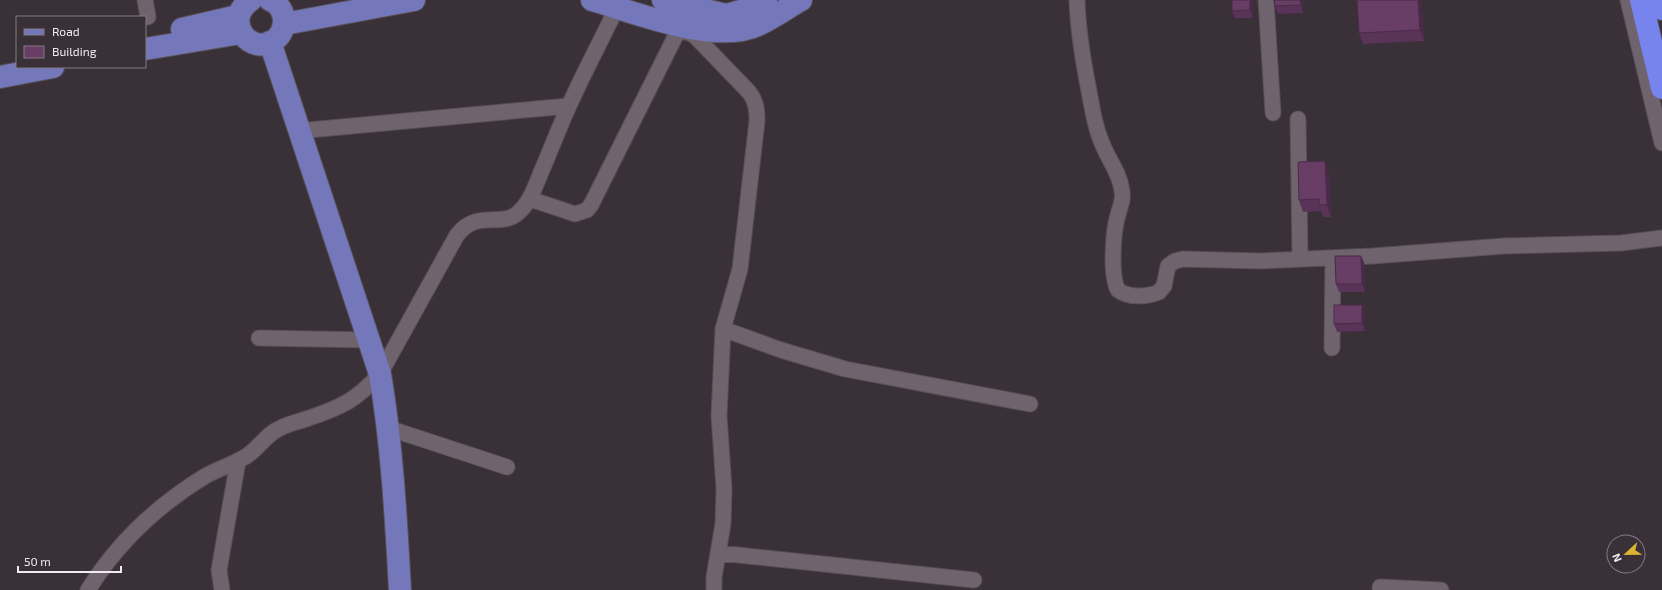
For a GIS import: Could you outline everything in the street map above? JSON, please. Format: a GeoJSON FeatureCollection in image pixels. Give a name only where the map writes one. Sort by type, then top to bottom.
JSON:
{"type":"FeatureCollection","features":[{"type":"Feature","properties":{"kind":"highway"},"geometry":{"type":"LineString","coordinates":[[1641,0],[1662,88]]}},
{"type":"Feature","properties":{"kind":"highway"},"geometry":{"type":"LineString","coordinates":[[1660,0],[1662,9]]}},
{"type":"Feature","properties":{"kind":"main road"},"geometry":{"type":"LineString","coordinates":[[278,12],[336,0]]}},
{"type":"Feature","properties":{"kind":"main road"},"geometry":{"type":"LineString","coordinates":[[278,12],[414,0]]}},
{"type":"Feature","properties":{"kind":"main road"},"geometry":{"type":"LineString","coordinates":[[592,0],[679,25],[720,32],[740,30],[758,25],[801,0]]}},
{"type":"Feature","properties":{"kind":"main road"},"geometry":{"type":"LineString","coordinates":[[663,0],[726,15],[752,8],[766,0]]}},
{"type":"Feature","properties":{"kind":"main road"},"geometry":{"type":"LineString","coordinates":[[243,16],[247,40],[263,44],[277,38],[282,32],[278,12]]}},
{"type":"Feature","properties":{"kind":"main road"},"geometry":{"type":"LineString","coordinates":[[146,26],[197,26],[243,16]]}},
{"type":"Feature","properties":{"kind":"main road"},"geometry":{"type":"LineString","coordinates":[[146,50],[243,16]]}},
{"type":"Feature","properties":{"kind":"main road"},"geometry":{"type":"LineString","coordinates":[[270,42],[298,131],[380,374],[388,428],[394,490],[400,590]]}},
{"type":"Feature","properties":{"kind":"main road"},"geometry":{"type":"LineString","coordinates":[[0,62],[16,59]]}},
{"type":"Feature","properties":{"kind":"main road"},"geometry":{"type":"LineString","coordinates":[[0,77],[48,68]]}},
{"type":"Feature","properties":{"kind":"street"},"geometry":{"type":"LineString","coordinates":[[145,0],[146,16]]}},
{"type":"Feature","properties":{"kind":"street"},"geometry":{"type":"LineString","coordinates":[[1077,0],[1082,58],[1094,122],[1100,140],[1120,180],[1123,193],[1114,234],[1114,279],[1118,290],[1127,296],[1159,292],[1164,286],[1168,266],[1179,260],[1261,261],[1333,258],[1504,246],[1621,243],[1662,238]]}},
{"type":"Feature","properties":{"kind":"street"},"geometry":{"type":"LineString","coordinates":[[1266,0],[1273,113]]}},
{"type":"Feature","properties":{"kind":"street"},"geometry":{"type":"LineString","coordinates":[[1628,0],[1662,143]]}},
{"type":"Feature","properties":{"kind":"street"},"geometry":{"type":"LineString","coordinates":[[88,590],[108,561],[140,525],[180,492],[209,474],[248,455],[275,431],[285,426],[330,411],[352,401],[380,374],[462,228],[478,220],[512,217],[519,213],[530,199],[568,106],[617,7]]}},
{"type":"Feature","properties":{"kind":"street"},"geometry":{"type":"LineString","coordinates":[[530,199],[575,214],[587,210],[591,205],[676,35],[680,32],[688,32],[695,36],[750,92],[755,100],[757,121],[740,269],[723,329],[719,416],[724,488],[723,524],[714,577],[714,590]]}},
{"type":"Feature","properties":{"kind":"street"},"geometry":{"type":"LineString","coordinates":[[298,131],[568,106]]}},
{"type":"Feature","properties":{"kind":"street"},"geometry":{"type":"LineString","coordinates":[[1298,119],[1300,259]]}},
{"type":"Feature","properties":{"kind":"street"},"geometry":{"type":"LineString","coordinates":[[1332,348],[1333,258]]}},
{"type":"Feature","properties":{"kind":"street"},"geometry":{"type":"LineString","coordinates":[[723,329],[781,350],[846,369],[1030,404]]}},
{"type":"Feature","properties":{"kind":"street"},"geometry":{"type":"LineString","coordinates":[[259,338],[369,340]]}},
{"type":"Feature","properties":{"kind":"street"},"geometry":{"type":"LineString","coordinates":[[388,428],[507,467]]}},
{"type":"Feature","properties":{"kind":"street"},"geometry":{"type":"LineString","coordinates":[[222,590],[219,570],[238,461]]}},
{"type":"Feature","properties":{"kind":"street"},"geometry":{"type":"LineString","coordinates":[[719,553],[974,580]]}},
{"type":"Feature","properties":{"kind":"street"},"geometry":{"type":"LineString","coordinates":[[1380,588],[1441,590]]}},
{"type":"Feature","properties":{"kind":"building"},"geometry":{"type":"Polygon","coordinates":[[[1232,0],[1250,0],[1250,10],[1232,11],[1232,0]]]}},
{"type":"Feature","properties":{"kind":"building"},"geometry":{"type":"Polygon","coordinates":[[[1274,0],[1300,0],[1301,5],[1275,6],[1274,0]]]}},
{"type":"Feature","properties":{"kind":"building"},"geometry":{"type":"Polygon","coordinates":[[[1357,0],[1418,0],[1420,30],[1359,33],[1357,0]]]}},
{"type":"Feature","properties":{"kind":"building"},"geometry":{"type":"Polygon","coordinates":[[[1325,161],[1327,205],[1319,205],[1319,199],[1299,200],[1298,162],[1325,161]]]}},
{"type":"Feature","properties":{"kind":"building"},"geometry":{"type":"Polygon","coordinates":[[[1335,256],[1361,256],[1362,284],[1336,284],[1335,256]]]}},
{"type":"Feature","properties":{"kind":"building"},"geometry":{"type":"Polygon","coordinates":[[[1334,305],[1362,305],[1362,323],[1334,324],[1334,305]]]}}]}
